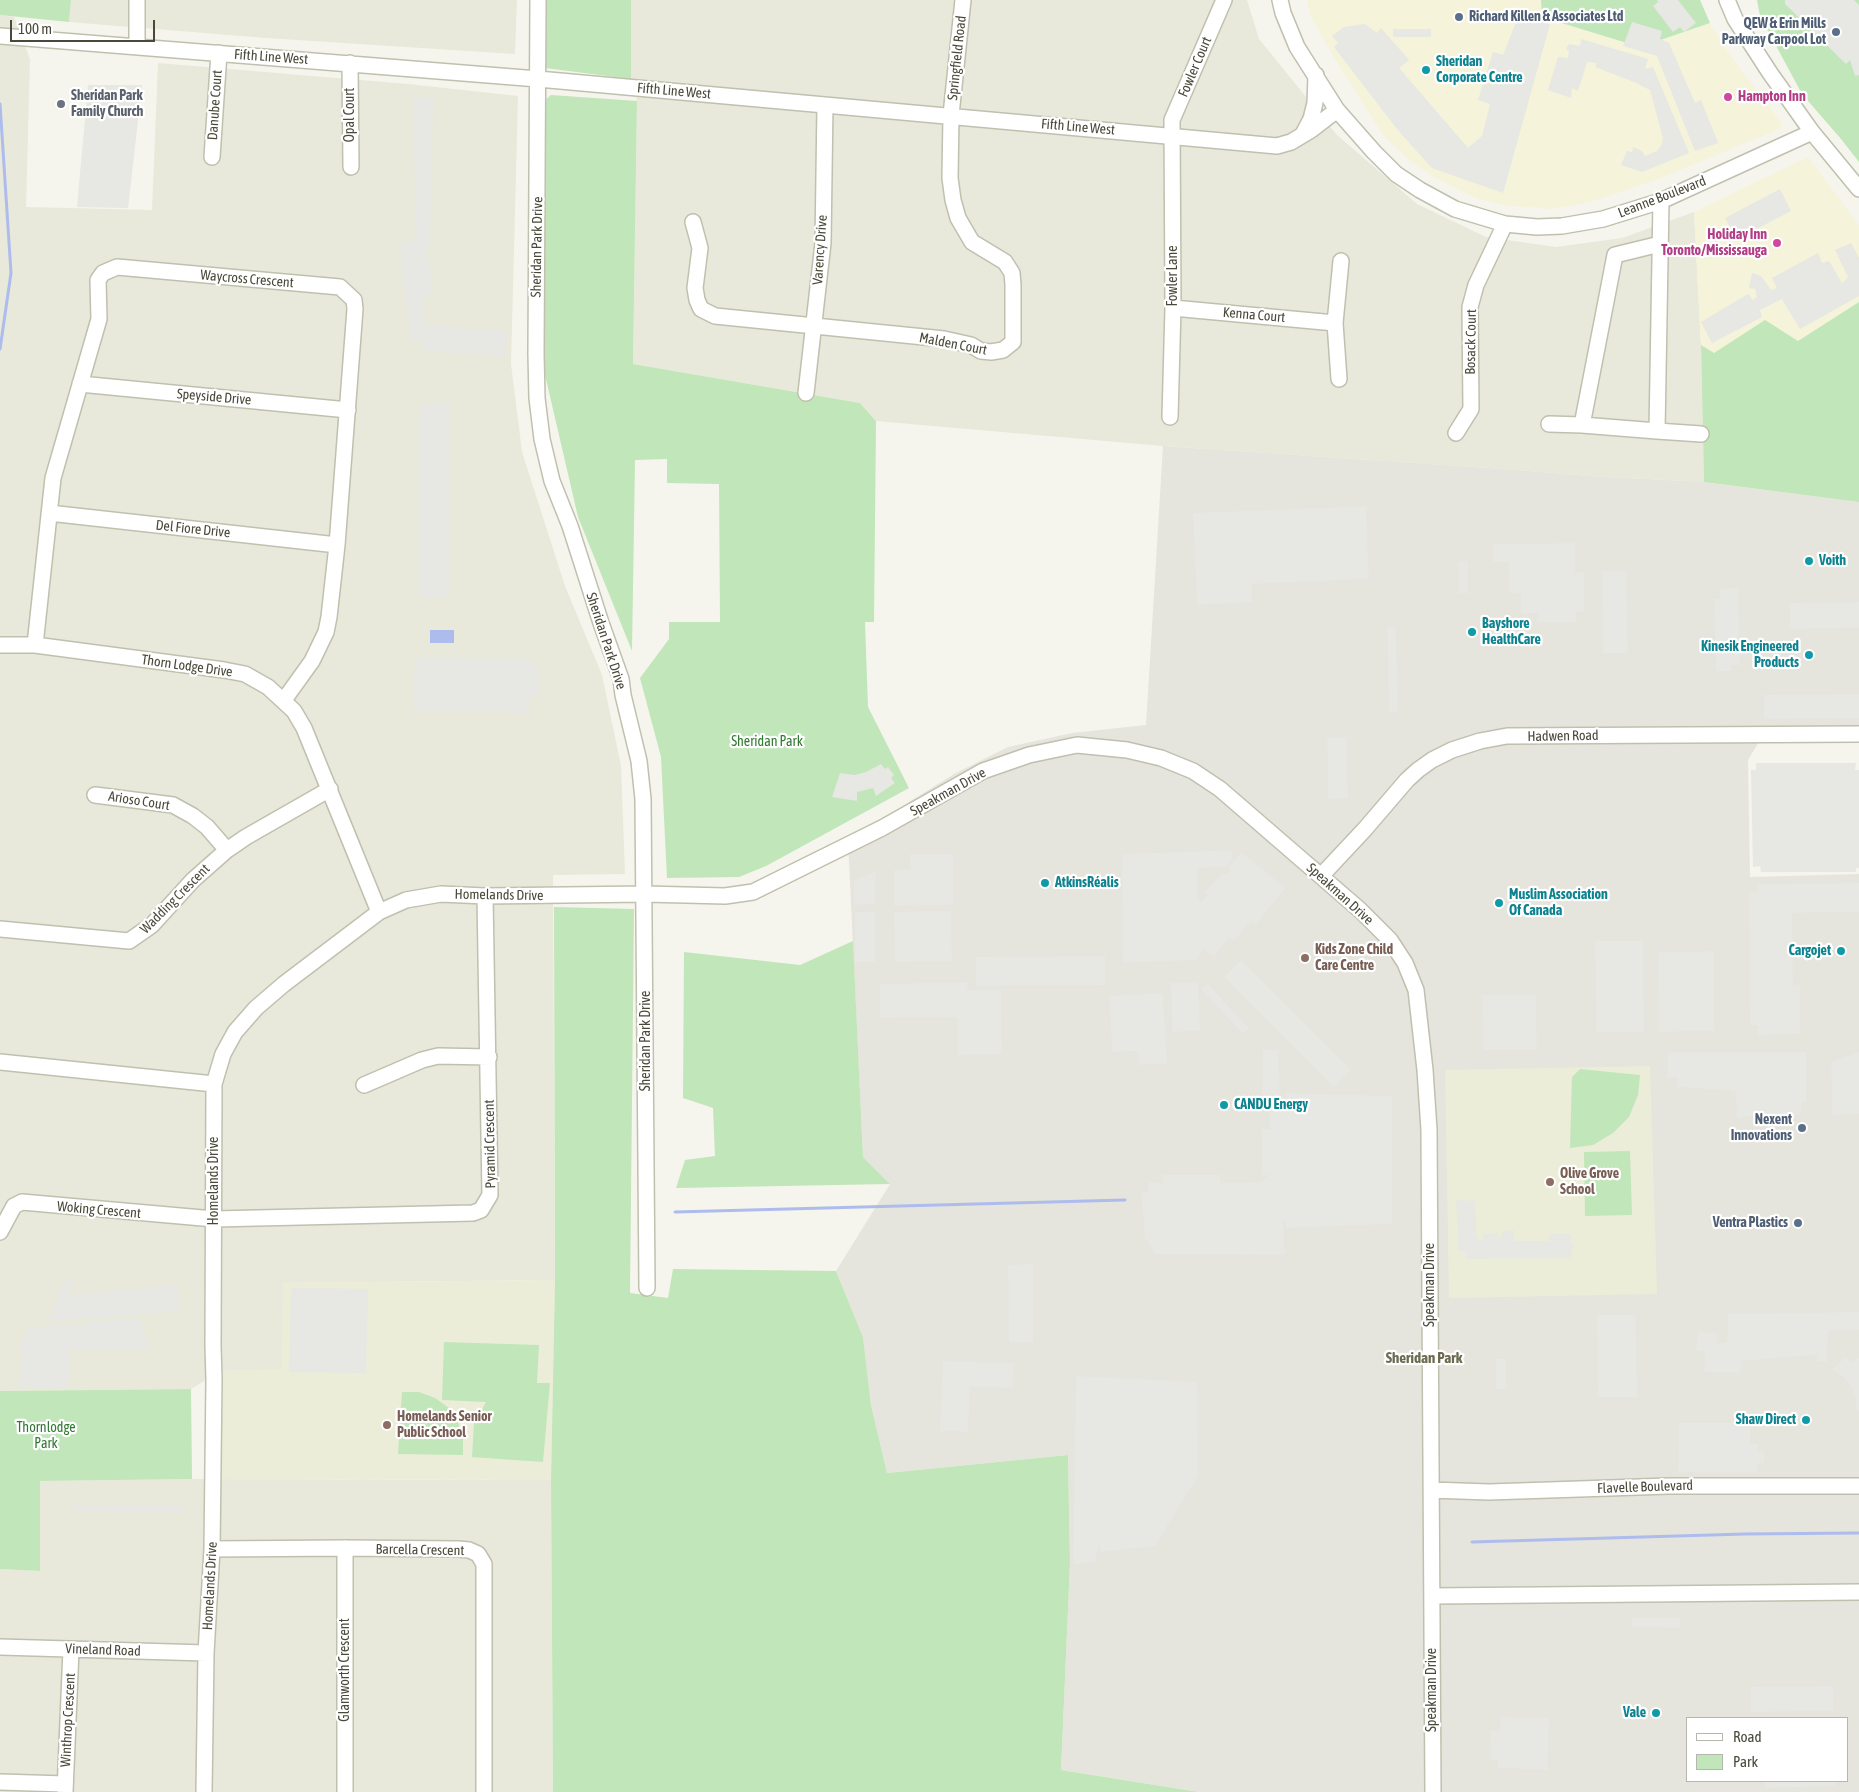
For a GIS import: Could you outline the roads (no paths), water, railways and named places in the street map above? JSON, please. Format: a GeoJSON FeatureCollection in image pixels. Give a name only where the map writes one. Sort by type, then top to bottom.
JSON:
{"type":"FeatureCollection","features":[{"type":"Feature","properties":{"kind":"street"},"geometry":{"type":"LineString","coordinates":[[137,0],[137,46]]}},
{"type":"Feature","properties":{"kind":"street","name":"Sheridan Park Drive"},"geometry":{"type":"LineString","coordinates":[[538,0],[536,354],[537,398],[542,439],[552,481],[570,526],[601,623],[622,679],[623,695],[639,760],[643,799],[647,1288]]}},
{"type":"Feature","properties":{"kind":"street","name":"Springfield Road"},"geometry":{"type":"LineString","coordinates":[[951,115],[962,0]]}},
{"type":"Feature","properties":{"kind":"street","name":"Fowler Court"},"geometry":{"type":"LineString","coordinates":[[1172,135],[1172,120],[1224,0]]}},
{"type":"Feature","properties":{"kind":"street","name":"Leanne Boulevard"},"geometry":{"type":"LineString","coordinates":[[1280,0],[1283,13],[1298,47],[1337,110],[1396,174],[1455,209],[1506,224],[1537,227],[1562,226],[1603,219],[1660,201],[1812,132]]}},
{"type":"Feature","properties":{"kind":"street"},"geometry":{"type":"LineString","coordinates":[[1728,2],[1735,19],[1770,73],[1812,132],[1859,189]]}},
{"type":"Feature","properties":{"kind":"street","name":"Fifth Line West"},"geometry":{"type":"LineString","coordinates":[[0,36],[538,79],[1277,146],[1302,136],[1337,110]]}},
{"type":"Feature","properties":{"kind":"street","name":"Danube Court"},"geometry":{"type":"LineString","coordinates":[[212,157],[219,53]]}},
{"type":"Feature","properties":{"kind":"street","name":"Opal Court"},"geometry":{"type":"LineString","coordinates":[[350,63],[351,167]]}},
{"type":"Feature","properties":{"kind":"street"},"geometry":{"type":"LineString","coordinates":[[1302,136],[1312,119],[1316,99],[1316,75]]}},
{"type":"Feature","properties":{"kind":"street","name":"Varency Drive"},"geometry":{"type":"LineString","coordinates":[[806,393],[823,243],[825,105]]}},
{"type":"Feature","properties":{"kind":"street","name":"Malden Court"},"geometry":{"type":"LineString","coordinates":[[693,222],[700,248],[695,288],[697,300],[701,309],[715,316],[944,339],[991,352],[1002,350],[1013,342],[1014,285],[1012,273],[1005,262],[972,242],[958,218],[950,178],[951,115]]}},
{"type":"Feature","properties":{"kind":"street","name":"Fowler Lane"},"geometry":{"type":"LineString","coordinates":[[1170,417],[1173,308],[1172,135]]}},
{"type":"Feature","properties":{"kind":"street"},"geometry":{"type":"LineString","coordinates":[[1656,431],[1660,201]]}},
{"type":"Feature","properties":{"kind":"street","name":"Bosack Court"},"geometry":{"type":"LineString","coordinates":[[1456,433],[1471,409],[1470,307],[1476,285],[1506,224]]}},
{"type":"Feature","properties":{"kind":"street"},"geometry":{"type":"LineString","coordinates":[[1582,424],[1615,255],[1660,244]]}},
{"type":"Feature","properties":{"kind":"street"},"geometry":{"type":"LineString","coordinates":[[1338,379],[1335,322],[1342,261]]}},
{"type":"Feature","properties":{"kind":"street","name":"Waycross Crescent"},"geometry":{"type":"LineString","coordinates":[[36,645],[53,478],[99,319],[98,280],[103,273],[117,267],[340,287],[354,300],[355,309],[337,545],[326,632],[312,662],[284,700]]}},
{"type":"Feature","properties":{"kind":"street","name":"Kenna Court"},"geometry":{"type":"LineString","coordinates":[[1173,308],[1335,322]]}},
{"type":"Feature","properties":{"kind":"street","name":"Speyside Drive"},"geometry":{"type":"LineString","coordinates":[[80,384],[348,410]]}},
{"type":"Feature","properties":{"kind":"street"},"geometry":{"type":"LineString","coordinates":[[1549,424],[1582,424],[1701,434]]}},
{"type":"Feature","properties":{"kind":"street","name":"Del Fiore Drive"},"geometry":{"type":"LineString","coordinates":[[49,513],[337,545]]}},
{"type":"Feature","properties":{"kind":"street","name":"Thorn Lodge Drive"},"geometry":{"type":"LineString","coordinates":[[0,645],[36,645],[245,674],[268,687],[294,711],[304,728],[379,912]]}},
{"type":"Feature","properties":{"kind":"street","name":"Hadwen Road"},"geometry":{"type":"LineString","coordinates":[[1321,876],[1418,770],[1432,760],[1452,750],[1480,741],[1507,736],[1859,734]]}},
{"type":"Feature","properties":{"kind":"street","name":"Speakman Drive"},"geometry":{"type":"LineString","coordinates":[[645,894],[725,896],[753,892],[882,828],[983,771],[1030,755],[1077,745],[1127,750],[1161,758],[1193,771],[1231,798],[1360,910],[1390,940],[1406,963],[1416,990],[1425,1070],[1429,1130],[1433,1792]]}},
{"type":"Feature","properties":{"kind":"street","name":"Wadding Crescent"},"geometry":{"type":"LineString","coordinates":[[0,928],[129,941],[152,925],[193,880],[227,850],[246,836],[330,789]]}},
{"type":"Feature","properties":{"kind":"street","name":"Arioso Court"},"geometry":{"type":"LineString","coordinates":[[95,795],[174,805],[207,827],[227,850]]}},
{"type":"Feature","properties":{"kind":"street","name":"Homelands Drive"},"geometry":{"type":"LineString","coordinates":[[204,1792],[206,1653],[212,1550],[214,1084],[224,1054],[236,1032],[256,1008],[284,984],[379,912],[406,900],[442,894],[485,896],[645,894]]}},
{"type":"Feature","properties":{"kind":"street","name":"Pyramid Crescent"},"geometry":{"type":"LineString","coordinates":[[214,1220],[473,1213],[481,1210],[490,1196],[485,896]]}},
{"type":"Feature","properties":{"kind":"street"},"geometry":{"type":"LineString","coordinates":[[364,1085],[422,1060],[438,1056],[488,1057]]}},
{"type":"Feature","properties":{"kind":"street"},"geometry":{"type":"LineString","coordinates":[[0,1062],[214,1084]]}},
{"type":"Feature","properties":{"kind":"street","name":"Woking Crescent"},"geometry":{"type":"LineString","coordinates":[[0,1232],[14,1206],[22,1202],[214,1220]]}},
{"type":"Feature","properties":{"kind":"street","name":"Flavelle Boulevard"},"geometry":{"type":"LineString","coordinates":[[1431,1490],[1489,1492],[1668,1486],[1859,1486]]}},
{"type":"Feature","properties":{"kind":"street","name":"Barcella Crescent"},"geometry":{"type":"LineString","coordinates":[[212,1550],[345,1548],[469,1550],[478,1554],[484,1564],[484,1792]]}},
{"type":"Feature","properties":{"kind":"street","name":"Glamworth Crescent"},"geometry":{"type":"LineString","coordinates":[[345,1548],[345,1792]]}},
{"type":"Feature","properties":{"kind":"street"},"geometry":{"type":"LineString","coordinates":[[1432,1596],[1859,1592]]}},
{"type":"Feature","properties":{"kind":"street","name":"Vineland Road"},"geometry":{"type":"LineString","coordinates":[[0,1647],[206,1653]]}},
{"type":"Feature","properties":{"kind":"street","name":"Winthrop Crescent"},"geometry":{"type":"LineString","coordinates":[[65,1788],[71,1649]]}},
{"type":"Feature","properties":{"kind":"street"},"geometry":{"type":"LineString","coordinates":[[0,1782],[65,1788]]}},
{"type":"Feature","properties":{"kind":"water"},"geometry":{"type":"Polygon","coordinates":[[[430,630],[454,630],[454,643],[430,643],[430,630]]]}},
{"type":"Feature","properties":{"kind":"waterway"},"geometry":{"type":"LineString","coordinates":[[0,104],[11,273],[0,349]]}},
{"type":"Feature","properties":{"kind":"waterway"},"geometry":{"type":"LineString","coordinates":[[675,1212],[1125,1200]]}},
{"type":"Feature","properties":{"kind":"waterway"},"geometry":{"type":"LineString","coordinates":[[1472,1542],[1745,1534],[1859,1533]]}},
{"type":"Feature","properties":{"kind":"place","name":"Richard Killen & Associates Ltd"},"geometry":{"type":"Point","coordinates":[1459,17]}},
{"type":"Feature","properties":{"kind":"place","name":"QEW & Erin Mills Parkway Carpool Lot"},"geometry":{"type":"Point","coordinates":[1836,32]}},
{"type":"Feature","properties":{"kind":"place","name":"Sheridan Corporate Centre"},"geometry":{"type":"Point","coordinates":[1426,70]}},
{"type":"Feature","properties":{"kind":"place","name":"Hampton Inn"},"geometry":{"type":"Point","coordinates":[1728,97]}},
{"type":"Feature","properties":{"kind":"place","name":"Sheridan Park Family Church"},"geometry":{"type":"Point","coordinates":[61,104]}},
{"type":"Feature","properties":{"kind":"place","name":"Holiday Inn Toronto/Mississauga"},"geometry":{"type":"Point","coordinates":[1777,243]}},
{"type":"Feature","properties":{"kind":"place","name":"Voith"},"geometry":{"type":"Point","coordinates":[1809,561]}},
{"type":"Feature","properties":{"kind":"place","name":"Bayshore HealthCare"},"geometry":{"type":"Point","coordinates":[1472,632]}},
{"type":"Feature","properties":{"kind":"place","name":"Kinesik Engineered Products"},"geometry":{"type":"Point","coordinates":[1809,655]}},
{"type":"Feature","properties":{"kind":"place","name":"AtkinsRéalis"},"geometry":{"type":"Point","coordinates":[1045,883]}},
{"type":"Feature","properties":{"kind":"place","name":"Muslim Association Of Canada"},"geometry":{"type":"Point","coordinates":[1499,903]}},
{"type":"Feature","properties":{"kind":"place","name":"Cargojet"},"geometry":{"type":"Point","coordinates":[1841,951]}},
{"type":"Feature","properties":{"kind":"place","name":"Kids Zone Child Care Centre"},"geometry":{"type":"Point","coordinates":[1305,958]}},
{"type":"Feature","properties":{"kind":"place","name":"CANDU Energy"},"geometry":{"type":"Point","coordinates":[1224,1105]}},
{"type":"Feature","properties":{"kind":"place","name":"Nexent Innovations"},"geometry":{"type":"Point","coordinates":[1802,1128]}},
{"type":"Feature","properties":{"kind":"place","name":"Olive Grove School"},"geometry":{"type":"Point","coordinates":[1550,1182]}},
{"type":"Feature","properties":{"kind":"place","name":"Ventra Plastics"},"geometry":{"type":"Point","coordinates":[1798,1223]}},
{"type":"Feature","properties":{"kind":"place","name":"Shaw Direct"},"geometry":{"type":"Point","coordinates":[1806,1420]}},
{"type":"Feature","properties":{"kind":"place","name":"Homelands Senior Public School"},"geometry":{"type":"Point","coordinates":[387,1425]}},
{"type":"Feature","properties":{"kind":"place","name":"Vale"},"geometry":{"type":"Point","coordinates":[1656,1713]}},
{"type":"Feature","properties":{"kind":"district","name":"Sheridan Park"},"geometry":{"type":"Point","coordinates":[1424,1358]}},
{"type":"Feature","properties":{"kind":"park label","name":"Thornlodge Park"},"geometry":{"type":"Point","coordinates":[46,1436]}}]}
